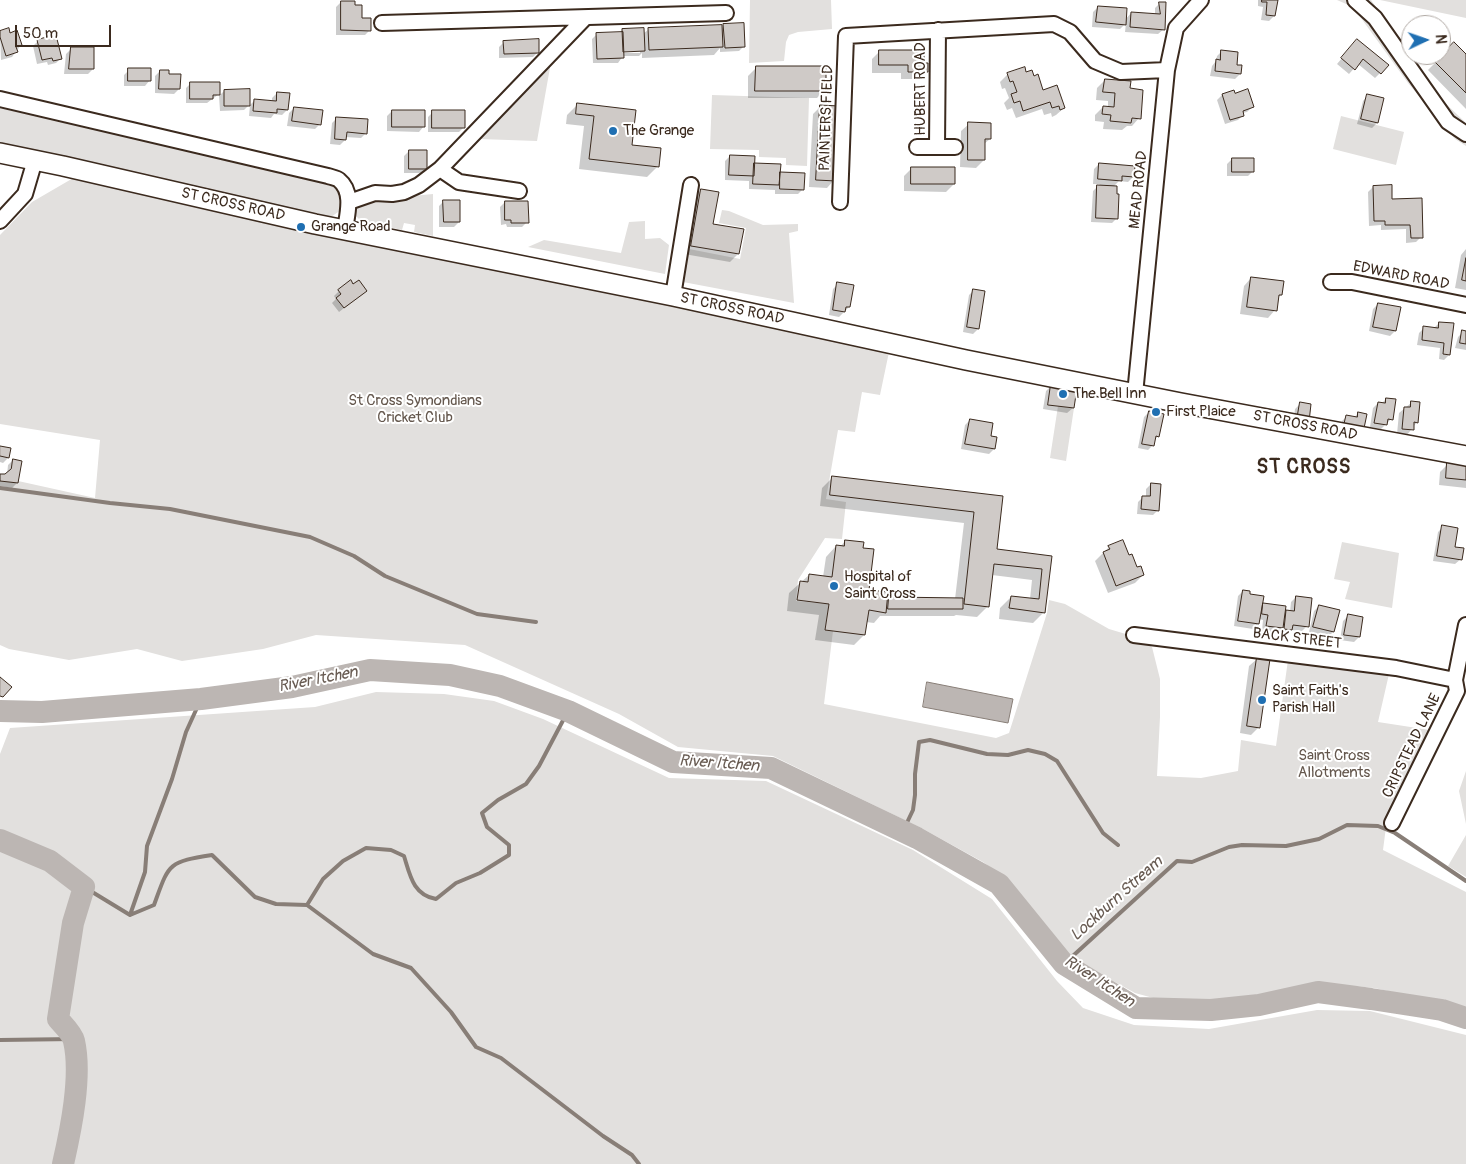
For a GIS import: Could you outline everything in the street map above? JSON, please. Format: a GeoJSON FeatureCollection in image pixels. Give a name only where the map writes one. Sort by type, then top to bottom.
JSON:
{"type":"FeatureCollection","features":[{"type":"Feature","properties":{"kind":"main road","name":"ST CROSS ROAD"},"geometry":{"type":"LineString","coordinates":[[0,153],[315,224],[673,296],[966,360],[1135,394],[1466,456]]}},
{"type":"Feature","properties":{"kind":"street","name":"MEAD ROAD"},"geometry":{"type":"LineString","coordinates":[[1135,394],[1167,70],[1176,28],[1201,0]]}},
{"type":"Feature","properties":{"kind":"street"},"geometry":{"type":"LineString","coordinates":[[1355,0],[1375,18],[1448,122],[1466,134]]}},
{"type":"Feature","properties":{"kind":"street"},"geometry":{"type":"LineString","coordinates":[[382,23],[726,13]]}},
{"type":"Feature","properties":{"kind":"street"},"geometry":{"type":"LineString","coordinates":[[349,202],[375,193],[392,194],[404,192],[420,185],[440,169],[585,18]]}},
{"type":"Feature","properties":{"kind":"street","name":"HUBERT ROAD"},"geometry":{"type":"LineString","coordinates":[[846,36],[1054,24],[1070,32],[1095,62],[1121,72],[1167,70]]}},
{"type":"Feature","properties":{"kind":"street","name":"HUBERT ROAD"},"geometry":{"type":"LineString","coordinates":[[938,30],[938,147]]}},
{"type":"Feature","properties":{"kind":"street","name":"PAINTERS FIELD"},"geometry":{"type":"LineString","coordinates":[[840,202],[846,36]]}},
{"type":"Feature","properties":{"kind":"street"},"geometry":{"type":"LineString","coordinates":[[0,99],[340,180],[347,192],[349,202],[345,230]]}},
{"type":"Feature","properties":{"kind":"street"},"geometry":{"type":"LineString","coordinates":[[918,147],[954,147]]}},
{"type":"Feature","properties":{"kind":"street"},"geometry":{"type":"LineString","coordinates":[[0,221],[25,194],[35,160]]}},
{"type":"Feature","properties":{"kind":"street"},"geometry":{"type":"LineString","coordinates":[[440,169],[459,182],[519,191]]}},
{"type":"Feature","properties":{"kind":"street"},"geometry":{"type":"LineString","coordinates":[[673,296],[691,185]]}},
{"type":"Feature","properties":{"kind":"street","name":"EDWARD ROAD"},"geometry":{"type":"LineString","coordinates":[[1330,282],[1352,282],[1466,305]]}},
{"type":"Feature","properties":{"kind":"street","name":"CRIPSTEAD LANE"},"geometry":{"type":"LineString","coordinates":[[1392,823],[1459,687],[1466,625]]}},
{"type":"Feature","properties":{"kind":"street","name":"BACK STREET"},"geometry":{"type":"LineString","coordinates":[[1134,635],[1396,668],[1459,687]]}},
{"type":"Feature","properties":{"kind":"green space"},"geometry":{"type":"Polygon","coordinates":[[[750,0],[831,0],[832,29],[798,32],[789,35],[786,42],[784,61],[749,63],[750,0]]]}},
{"type":"Feature","properties":{"kind":"green space"},"geometry":{"type":"Polygon","coordinates":[[[1337,0],[1371,0],[1401,43],[1401,65],[1417,65],[1440,98],[1466,123],[1466,146],[1455,139],[1408,83],[1353,7],[1337,0]]]}},
{"type":"Feature","properties":{"kind":"green space"},"geometry":{"type":"Polygon","coordinates":[[[1380,0],[1466,0],[1466,18],[1380,0]]]}},
{"type":"Feature","properties":{"kind":"green space"},"geometry":{"type":"Polygon","coordinates":[[[551,62],[537,141],[480,139],[551,62]]]}},
{"type":"Feature","properties":{"kind":"green space"},"geometry":{"type":"Polygon","coordinates":[[[712,95],[809,98],[807,166],[786,165],[786,158],[759,157],[759,150],[710,149],[712,95]]]}},
{"type":"Feature","properties":{"kind":"green space"},"geometry":{"type":"Polygon","coordinates":[[[0,108],[322,180],[337,186],[344,201],[341,210],[328,219],[0,147],[0,108]]]}},
{"type":"Feature","properties":{"kind":"green space"},"geometry":{"type":"Polygon","coordinates":[[[1341,116],[1404,132],[1396,165],[1333,149],[1341,116]]]}},
{"type":"Feature","properties":{"kind":"green space"},"geometry":{"type":"Polygon","coordinates":[[[75,177],[889,352],[880,395],[862,392],[855,432],[838,430],[826,499],[846,502],[842,539],[825,538],[798,580],[796,601],[829,604],[825,630],[833,631],[824,704],[996,738],[1009,733],[1047,613],[1049,600],[1065,604],[1109,629],[1139,638],[1152,647],[1160,679],[1157,776],[1201,778],[1238,771],[1241,740],[1276,746],[1288,660],[1389,674],[1378,722],[1430,730],[1386,827],[1383,850],[1466,892],[1466,1008],[1374,988],[1355,986],[1303,986],[1251,997],[1185,1001],[1157,999],[1135,993],[1064,954],[1010,882],[983,862],[923,829],[773,756],[678,747],[619,714],[465,645],[316,635],[263,649],[182,661],[137,649],[69,660],[9,649],[0,645],[0,477],[95,498],[100,440],[0,424],[0,235],[32,202],[75,177]]]}},
{"type":"Feature","properties":{"kind":"green space"},"geometry":{"type":"Polygon","coordinates":[[[433,194],[433,236],[414,232],[415,225],[404,223],[402,230],[361,221],[354,214],[354,205],[361,201],[433,194]]]}},
{"type":"Feature","properties":{"kind":"green space"},"geometry":{"type":"Polygon","coordinates":[[[722,210],[763,225],[798,224],[798,231],[789,233],[794,303],[683,282],[689,249],[740,259],[746,228],[719,223],[722,210]]]}},
{"type":"Feature","properties":{"kind":"green space"},"geometry":{"type":"Polygon","coordinates":[[[645,221],[645,239],[660,238],[669,245],[665,274],[528,247],[544,240],[621,253],[629,222],[645,221]]]}},
{"type":"Feature","properties":{"kind":"green space"},"geometry":{"type":"Polygon","coordinates":[[[1058,406],[1074,408],[1066,461],[1050,458],[1058,406]]]}},
{"type":"Feature","properties":{"kind":"green space"},"geometry":{"type":"Polygon","coordinates":[[[1342,542],[1399,553],[1392,608],[1345,599],[1350,582],[1334,579],[1342,542]]]}},
{"type":"Feature","properties":{"kind":"green space"},"geometry":{"type":"Polygon","coordinates":[[[376,692],[444,694],[494,701],[543,719],[669,778],[766,781],[913,850],[992,899],[1057,981],[1083,1008],[1134,1025],[1209,1029],[1317,1010],[1370,1011],[1466,1035],[1466,1164],[0,1164],[0,754],[10,728],[315,707],[376,692]]]}},
{"type":"Feature","properties":{"kind":"green space"},"geometry":{"type":"Polygon","coordinates":[[[1466,771],[1466,824],[1459,791],[1466,771]]]}},
{"type":"Feature","properties":{"kind":"green space"},"geometry":{"type":"Polygon","coordinates":[[[1466,835],[1466,877],[1448,866],[1466,835]]]}},
{"type":"Feature","properties":{"kind":"shaded area"},"geometry":{"type":"Polygon","coordinates":[[[927,682],[1013,699],[1008,723],[923,707],[927,682]]]}},
{"type":"Feature","properties":{"kind":"building"},"geometry":{"type":"Polygon","coordinates":[[[1262,0],[1278,0],[1275,16],[1266,15],[1267,2],[1262,2],[1262,0]]]}},
{"type":"Feature","properties":{"kind":"building"},"geometry":{"type":"Polygon","coordinates":[[[341,1],[355,1],[355,5],[362,5],[362,18],[371,18],[371,31],[341,30],[341,1]]]}},
{"type":"Feature","properties":{"kind":"building"},"geometry":{"type":"Polygon","coordinates":[[[1159,2],[1166,2],[1165,30],[1130,27],[1131,12],[1160,14],[1159,2]]]}},
{"type":"Feature","properties":{"kind":"building"},"geometry":{"type":"Polygon","coordinates":[[[1098,6],[1127,8],[1126,25],[1096,22],[1098,6]]]}},
{"type":"Feature","properties":{"kind":"building"},"geometry":{"type":"Polygon","coordinates":[[[744,23],[745,47],[725,48],[723,24],[744,23]]]}},
{"type":"Feature","properties":{"kind":"building"},"geometry":{"type":"Polygon","coordinates":[[[722,25],[723,47],[649,50],[648,28],[722,25]]]}},
{"type":"Feature","properties":{"kind":"building"},"geometry":{"type":"Polygon","coordinates":[[[9,28],[10,33],[17,30],[22,45],[16,47],[18,52],[6,56],[0,31],[9,28]]]}},
{"type":"Feature","properties":{"kind":"building"},"geometry":{"type":"Polygon","coordinates":[[[644,28],[645,51],[623,52],[622,29],[644,28]]]}},
{"type":"Feature","properties":{"kind":"building"},"geometry":{"type":"Polygon","coordinates":[[[623,32],[624,58],[597,59],[596,33],[623,32]]]}},
{"type":"Feature","properties":{"kind":"building"},"geometry":{"type":"Polygon","coordinates":[[[56,35],[62,59],[53,61],[52,58],[42,60],[37,40],[56,35]]]}},
{"type":"Feature","properties":{"kind":"building"},"geometry":{"type":"Polygon","coordinates":[[[539,39],[539,53],[504,54],[503,41],[539,39]]]}},
{"type":"Feature","properties":{"kind":"building"},"geometry":{"type":"Polygon","coordinates":[[[1357,39],[1389,65],[1381,74],[1363,59],[1355,70],[1341,58],[1357,39]]]}},
{"type":"Feature","properties":{"kind":"building"},"geometry":{"type":"Polygon","coordinates":[[[1454,42],[1466,54],[1466,93],[1438,65],[1451,65],[1451,45],[1454,42]]]}},
{"type":"Feature","properties":{"kind":"building"},"geometry":{"type":"Polygon","coordinates":[[[71,47],[94,47],[94,69],[69,69],[71,47]]]}},
{"type":"Feature","properties":{"kind":"building"},"geometry":{"type":"Polygon","coordinates":[[[879,50],[924,50],[924,63],[928,63],[928,72],[908,72],[908,65],[879,65],[879,50]]]}},
{"type":"Feature","properties":{"kind":"building"},"geometry":{"type":"Polygon","coordinates":[[[1221,50],[1238,52],[1237,65],[1242,65],[1241,74],[1215,71],[1216,59],[1220,60],[1221,50]]]}},
{"type":"Feature","properties":{"kind":"building"},"geometry":{"type":"Polygon","coordinates":[[[756,66],[826,66],[826,91],[755,91],[756,66]]]}},
{"type":"Feature","properties":{"kind":"building"},"geometry":{"type":"Polygon","coordinates":[[[1025,67],[1026,72],[1032,70],[1034,76],[1038,74],[1043,90],[1057,85],[1065,108],[1060,110],[1059,106],[1052,108],[1050,102],[1023,111],[1020,101],[1014,103],[1011,94],[1017,92],[1013,81],[1010,82],[1007,73],[1025,67]]]}},
{"type":"Feature","properties":{"kind":"building"},"geometry":{"type":"Polygon","coordinates":[[[128,68],[151,68],[151,81],[128,81],[128,68]]]}},
{"type":"Feature","properties":{"kind":"building"},"geometry":{"type":"Polygon","coordinates":[[[160,70],[169,70],[169,74],[181,74],[180,89],[159,89],[160,70]]]}},
{"type":"Feature","properties":{"kind":"building"},"geometry":{"type":"Polygon","coordinates":[[[1105,79],[1131,81],[1130,88],[1143,90],[1141,119],[1132,118],[1131,123],[1110,121],[1111,115],[1102,114],[1103,106],[1114,107],[1115,93],[1103,92],[1105,79]]]}},
{"type":"Feature","properties":{"kind":"building"},"geometry":{"type":"Polygon","coordinates":[[[190,82],[220,82],[220,95],[213,95],[213,99],[190,99],[190,82]]]}},
{"type":"Feature","properties":{"kind":"building"},"geometry":{"type":"Polygon","coordinates":[[[250,89],[250,106],[224,106],[224,90],[250,89]]]}},
{"type":"Feature","properties":{"kind":"building"},"geometry":{"type":"Polygon","coordinates":[[[1248,89],[1254,107],[1243,111],[1244,116],[1230,120],[1222,94],[1234,90],[1235,93],[1248,89]]]}},
{"type":"Feature","properties":{"kind":"building"},"geometry":{"type":"Polygon","coordinates":[[[277,92],[290,93],[288,110],[277,109],[277,113],[253,111],[254,99],[276,101],[277,92]]]}},
{"type":"Feature","properties":{"kind":"building"},"geometry":{"type":"Polygon","coordinates":[[[1367,94],[1384,98],[1378,123],[1361,119],[1367,94]]]}},
{"type":"Feature","properties":{"kind":"building","name":"The Grange"},"geometry":{"type":"Polygon","coordinates":[[[577,103],[636,110],[632,145],[661,148],[659,167],[589,159],[594,116],[576,114],[577,103]]]}},
{"type":"Feature","properties":{"kind":"building"},"geometry":{"type":"Polygon","coordinates":[[[820,105],[839,106],[836,181],[816,180],[820,105]]]}},
{"type":"Feature","properties":{"kind":"building"},"geometry":{"type":"Polygon","coordinates":[[[294,107],[323,110],[321,125],[292,121],[294,107]]]}},
{"type":"Feature","properties":{"kind":"building"},"geometry":{"type":"Polygon","coordinates":[[[392,110],[425,110],[425,127],[392,127],[392,110]]]}},
{"type":"Feature","properties":{"kind":"building"},"geometry":{"type":"Polygon","coordinates":[[[432,110],[465,110],[465,128],[432,128],[432,110]]]}},
{"type":"Feature","properties":{"kind":"building"},"geometry":{"type":"Polygon","coordinates":[[[336,117],[368,119],[367,134],[347,132],[346,140],[335,139],[336,117]]]}},
{"type":"Feature","properties":{"kind":"building"},"geometry":{"type":"Polygon","coordinates":[[[968,122],[991,123],[991,139],[985,139],[985,160],[968,160],[968,122]]]}},
{"type":"Feature","properties":{"kind":"building"},"geometry":{"type":"Polygon","coordinates":[[[409,150],[427,150],[427,169],[409,169],[409,150]]]}},
{"type":"Feature","properties":{"kind":"building"},"geometry":{"type":"Polygon","coordinates":[[[730,155],[755,156],[754,176],[729,175],[730,155]]]}},
{"type":"Feature","properties":{"kind":"building"},"geometry":{"type":"Polygon","coordinates":[[[1232,158],[1254,158],[1254,172],[1232,172],[1232,158]]]}},
{"type":"Feature","properties":{"kind":"building"},"geometry":{"type":"Polygon","coordinates":[[[754,163],[781,164],[779,185],[753,184],[754,163]]]}},
{"type":"Feature","properties":{"kind":"building"},"geometry":{"type":"Polygon","coordinates":[[[1099,163],[1135,166],[1134,177],[1122,176],[1122,181],[1098,179],[1099,163]]]}},
{"type":"Feature","properties":{"kind":"building"},"geometry":{"type":"Polygon","coordinates":[[[911,167],[955,167],[955,184],[911,184],[911,167]]]}},
{"type":"Feature","properties":{"kind":"building"},"geometry":{"type":"Polygon","coordinates":[[[780,172],[805,173],[804,190],[780,189],[780,172]]]}},
{"type":"Feature","properties":{"kind":"building"},"geometry":{"type":"Polygon","coordinates":[[[1097,185],[1117,186],[1117,194],[1119,194],[1118,219],[1096,218],[1097,185]]]}},
{"type":"Feature","properties":{"kind":"building"},"geometry":{"type":"Polygon","coordinates":[[[1392,185],[1392,199],[1422,198],[1423,238],[1411,238],[1410,225],[1385,225],[1385,221],[1374,221],[1373,186],[1392,185]]]}},
{"type":"Feature","properties":{"kind":"building"},"geometry":{"type":"Polygon","coordinates":[[[701,189],[719,192],[713,224],[744,229],[739,254],[691,246],[701,189]]]}},
{"type":"Feature","properties":{"kind":"building"},"geometry":{"type":"Polygon","coordinates":[[[443,200],[460,200],[460,222],[444,222],[443,200]]]}},
{"type":"Feature","properties":{"kind":"building"},"geometry":{"type":"Polygon","coordinates":[[[505,201],[528,201],[529,223],[511,223],[511,220],[505,220],[505,201]]]}},
{"type":"Feature","properties":{"kind":"building"},"geometry":{"type":"Polygon","coordinates":[[[1466,258],[1466,281],[1462,280],[1466,258]]]}},
{"type":"Feature","properties":{"kind":"building"},"geometry":{"type":"Polygon","coordinates":[[[1251,277],[1284,281],[1282,295],[1279,295],[1277,311],[1247,307],[1251,277]]]}},
{"type":"Feature","properties":{"kind":"building"},"geometry":{"type":"Polygon","coordinates":[[[351,280],[353,284],[359,280],[367,291],[344,308],[336,298],[341,294],[338,290],[351,280]]]}},
{"type":"Feature","properties":{"kind":"building"},"geometry":{"type":"Polygon","coordinates":[[[837,282],[854,285],[850,307],[846,307],[845,312],[833,310],[837,282]]]}},
{"type":"Feature","properties":{"kind":"building"},"geometry":{"type":"Polygon","coordinates":[[[973,289],[985,291],[979,329],[967,327],[973,289]]]}},
{"type":"Feature","properties":{"kind":"building"},"geometry":{"type":"Polygon","coordinates":[[[1378,303],[1401,307],[1396,331],[1373,327],[1378,303]]]}},
{"type":"Feature","properties":{"kind":"building"},"geometry":{"type":"Polygon","coordinates":[[[1439,322],[1454,323],[1450,355],[1443,354],[1444,343],[1422,340],[1423,326],[1438,328],[1439,322]]]}},
{"type":"Feature","properties":{"kind":"building"},"geometry":{"type":"Polygon","coordinates":[[[1462,330],[1466,331],[1466,344],[1460,343],[1462,330]]]}},
{"type":"Feature","properties":{"kind":"building","name":"The Bell Inn"},"geometry":{"type":"Polygon","coordinates":[[[1051,384],[1077,388],[1074,408],[1048,405],[1051,384]]]}},
{"type":"Feature","properties":{"kind":"building"},"geometry":{"type":"Polygon","coordinates":[[[1386,398],[1396,399],[1393,420],[1388,419],[1387,425],[1374,423],[1378,402],[1385,403],[1386,398]]]}},
{"type":"Feature","properties":{"kind":"building"},"geometry":{"type":"Polygon","coordinates":[[[1411,401],[1420,402],[1418,423],[1414,422],[1414,430],[1402,429],[1404,407],[1410,407],[1411,401]]]}},
{"type":"Feature","properties":{"kind":"building"},"geometry":{"type":"Polygon","coordinates":[[[1300,402],[1311,404],[1309,422],[1297,420],[1300,402]]]}},
{"type":"Feature","properties":{"kind":"building"},"geometry":{"type":"Polygon","coordinates":[[[1149,411],[1164,414],[1159,437],[1156,436],[1154,446],[1142,444],[1149,411]]]}},
{"type":"Feature","properties":{"kind":"building"},"geometry":{"type":"Polygon","coordinates":[[[1358,412],[1367,414],[1363,433],[1343,428],[1346,415],[1357,417],[1358,412]]]}},
{"type":"Feature","properties":{"kind":"building"},"geometry":{"type":"Polygon","coordinates":[[[970,419],[993,423],[991,436],[997,437],[995,449],[965,444],[970,419]]]}},
{"type":"Feature","properties":{"kind":"building"},"geometry":{"type":"Polygon","coordinates":[[[0,446],[11,448],[9,458],[0,456],[0,446]]]}},
{"type":"Feature","properties":{"kind":"building"},"geometry":{"type":"Polygon","coordinates":[[[13,459],[22,461],[18,483],[0,481],[0,474],[5,474],[11,469],[13,459]]]}},
{"type":"Feature","properties":{"kind":"building"},"geometry":{"type":"Polygon","coordinates":[[[1447,462],[1466,464],[1466,480],[1446,478],[1447,462]]]}},
{"type":"Feature","properties":{"kind":"building"},"geometry":{"type":"Polygon","coordinates":[[[832,476],[1003,496],[997,549],[1052,556],[1045,613],[1009,608],[1011,596],[1039,599],[1042,569],[994,564],[989,607],[964,604],[974,512],[830,495],[832,476]]]}},
{"type":"Feature","properties":{"kind":"building"},"geometry":{"type":"Polygon","coordinates":[[[1151,483],[1161,484],[1159,511],[1141,509],[1142,496],[1150,496],[1151,483]]]}},
{"type":"Feature","properties":{"kind":"building"},"geometry":{"type":"Polygon","coordinates":[[[1442,525],[1458,528],[1455,547],[1464,548],[1462,560],[1437,556],[1442,525]]]}},
{"type":"Feature","properties":{"kind":"building","name":"Hospital of Saint Cross"},"geometry":{"type":"Polygon","coordinates":[[[845,540],[864,542],[863,548],[874,549],[869,590],[888,592],[886,613],[869,610],[865,635],[825,630],[829,604],[797,600],[800,581],[808,582],[809,574],[832,577],[836,545],[844,546],[845,540]]]}},
{"type":"Feature","properties":{"kind":"building"},"geometry":{"type":"Polygon","coordinates":[[[1123,540],[1129,555],[1132,554],[1137,567],[1141,566],[1144,575],[1116,586],[1103,552],[1110,549],[1108,546],[1123,540]]]}},
{"type":"Feature","properties":{"kind":"building"},"geometry":{"type":"Polygon","coordinates":[[[1243,590],[1250,591],[1250,594],[1264,596],[1259,624],[1238,621],[1243,590]]]}},
{"type":"Feature","properties":{"kind":"building"},"geometry":{"type":"Polygon","coordinates":[[[1296,596],[1312,598],[1309,627],[1293,625],[1292,630],[1284,629],[1286,610],[1294,611],[1296,596]]]}},
{"type":"Feature","properties":{"kind":"building"},"geometry":{"type":"Polygon","coordinates":[[[889,597],[963,598],[963,609],[888,609],[889,597]]]}},
{"type":"Feature","properties":{"kind":"building"},"geometry":{"type":"Polygon","coordinates":[[[1263,603],[1286,606],[1283,628],[1266,626],[1268,615],[1262,614],[1263,603]]]}},
{"type":"Feature","properties":{"kind":"building"},"geometry":{"type":"Polygon","coordinates":[[[1319,605],[1340,610],[1334,632],[1313,627],[1319,605]]]}},
{"type":"Feature","properties":{"kind":"building"},"geometry":{"type":"Polygon","coordinates":[[[1348,614],[1363,617],[1360,637],[1344,635],[1348,614]]]}},
{"type":"Feature","properties":{"kind":"building"},"geometry":{"type":"Polygon","coordinates":[[[1257,657],[1270,659],[1260,728],[1247,726],[1257,657]]]}},
{"type":"Feature","properties":{"kind":"building"},"geometry":{"type":"Polygon","coordinates":[[[0,677],[12,687],[3,697],[0,696],[0,677]]]}},
{"type":"Feature","properties":{"kind":"waterway"},"geometry":{"type":"LineString","coordinates":[[0,488],[170,509],[310,537],[354,556],[385,576],[477,614],[536,622]]}},
{"type":"Feature","properties":{"kind":"waterway","name":"River Itchen"},"geometry":{"type":"LineString","coordinates":[[0,711],[42,712],[201,699],[292,687],[370,670],[450,675],[500,686],[568,711],[673,762],[771,768],[917,838],[999,884],[1064,964],[1136,1008],[1211,1010],[1259,1005],[1318,992],[1442,1010],[1466,1018]]}},
{"type":"Feature","properties":{"kind":"waterway"},"geometry":{"type":"LineString","coordinates":[[130,915],[145,872],[147,846],[172,779],[186,732],[201,699]]}},
{"type":"Feature","properties":{"kind":"waterway"},"geometry":{"type":"LineString","coordinates":[[307,905],[323,879],[343,861],[366,848],[391,850],[404,856],[417,889],[428,897],[436,899],[456,883],[480,873],[509,855],[509,845],[487,827],[482,813],[498,800],[526,784],[539,766],[568,711]]}},
{"type":"Feature","properties":{"kind":"waterway"},"geometry":{"type":"LineString","coordinates":[[903,831],[913,810],[919,742],[930,740],[987,754],[1008,755],[1028,750],[1045,754],[1057,761],[1103,833],[1118,845]]}},
{"type":"Feature","properties":{"kind":"waterway","name":"Lockburn Stream"},"geometry":{"type":"LineString","coordinates":[[1064,964],[1177,861],[1192,862],[1229,847],[1242,845],[1286,846],[1319,839],[1347,825],[1378,826],[1395,833],[1466,881]]}},
{"type":"Feature","properties":{"kind":"waterway"},"geometry":{"type":"LineString","coordinates":[[0,840],[50,861],[84,887],[73,923],[58,1019],[73,1038],[77,1070],[72,1119],[63,1164]]}},
{"type":"Feature","properties":{"kind":"waterway"},"geometry":{"type":"LineString","coordinates":[[84,887],[130,915],[154,905],[163,881],[172,867],[186,860],[212,855],[255,897],[276,904],[307,905],[373,954],[411,968],[451,1012],[476,1047],[501,1058],[603,1136],[632,1155],[639,1164]]}},
{"type":"Feature","properties":{"kind":"waterway"},"geometry":{"type":"LineString","coordinates":[[0,1040],[74,1039]]}},
{"type":"Feature","properties":{"kind":"place","name":"The Grange"},"geometry":{"type":"Point","coordinates":[613,131]}},
{"type":"Feature","properties":{"kind":"place","name":"Grange Road"},"geometry":{"type":"Point","coordinates":[301,227]}},
{"type":"Feature","properties":{"kind":"place","name":"The Bell Inn"},"geometry":{"type":"Point","coordinates":[1063,394]}},
{"type":"Feature","properties":{"kind":"place","name":"First Plaice"},"geometry":{"type":"Point","coordinates":[1156,412]}},
{"type":"Feature","properties":{"kind":"place","name":"Hospital of Saint Cross"},"geometry":{"type":"Point","coordinates":[834,586]}},
{"type":"Feature","properties":{"kind":"place","name":"Saint Faith's Parish Hall"},"geometry":{"type":"Point","coordinates":[1262,700]}},
{"type":"Feature","properties":{"kind":"district","name":"ST CROSS"},"geometry":{"type":"Point","coordinates":[1304,468]}},
{"type":"Feature","properties":{"kind":"park label","name":"St Cross Symondians Cricket Club"},"geometry":{"type":"Point","coordinates":[415,410]}},
{"type":"Feature","properties":{"kind":"park label","name":"Saint Cross Allotments"},"geometry":{"type":"Point","coordinates":[1334,764]}}]}
